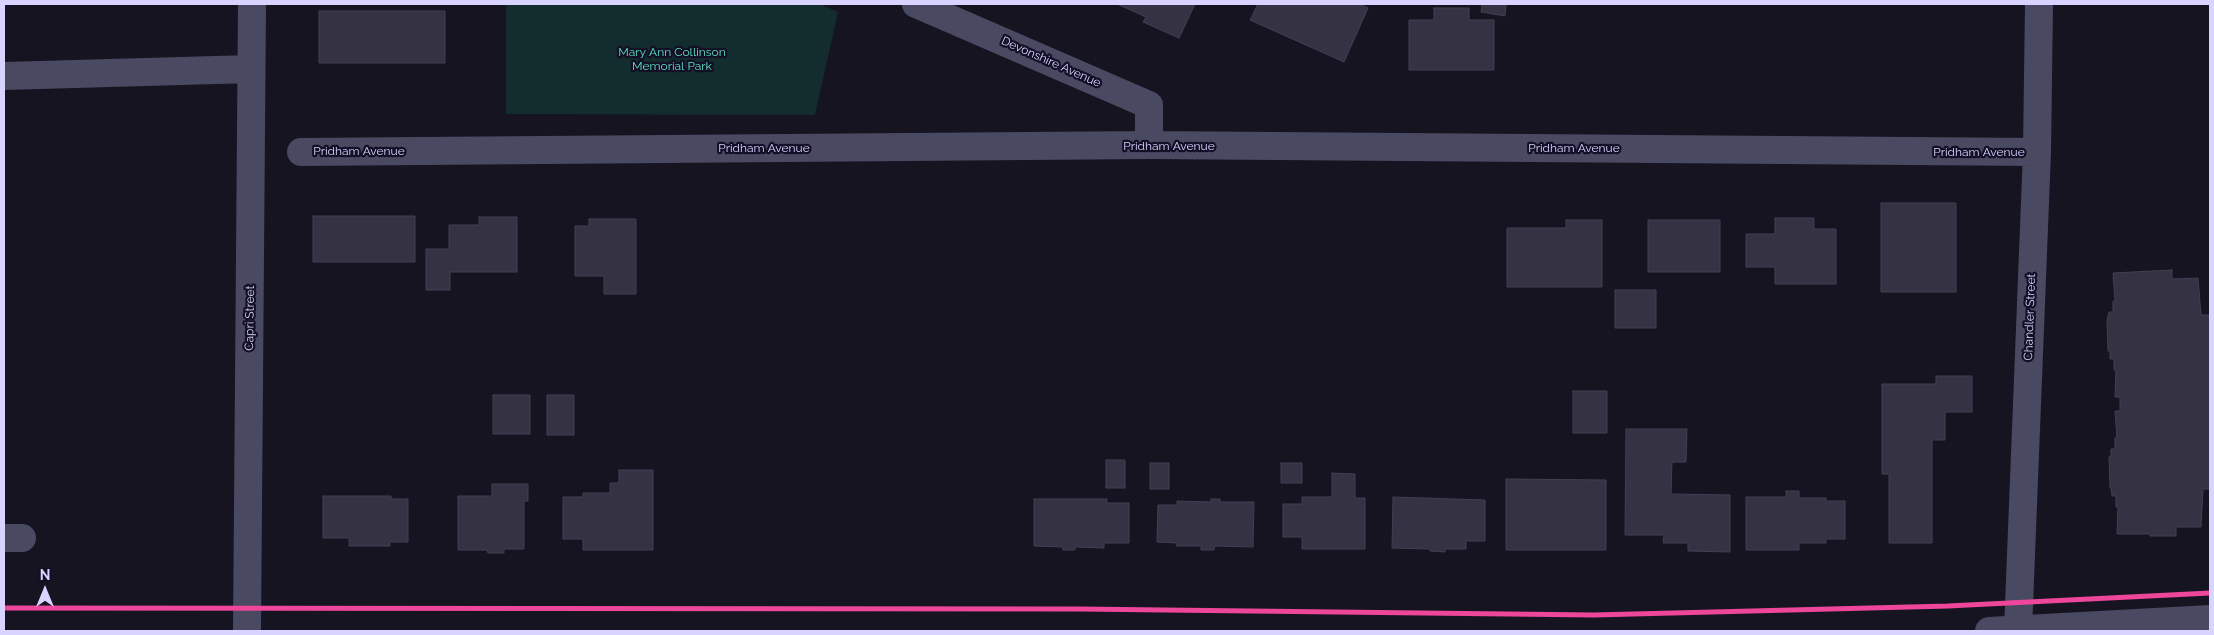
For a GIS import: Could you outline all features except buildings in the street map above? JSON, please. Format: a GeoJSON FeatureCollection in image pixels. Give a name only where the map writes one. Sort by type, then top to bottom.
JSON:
{"type":"FeatureCollection","features":[{"type":"Feature","properties":{"kind":"street","name":"Capri Street"},"geometry":{"type":"LineString","coordinates":[[247,631],[252,4]]}},
{"type":"Feature","properties":{"kind":"street","name":"Devonshire Avenue"},"geometry":{"type":"LineString","coordinates":[[916,4],[1149,105],[1149,145]]}},
{"type":"Feature","properties":{"kind":"street","name":"Chandler Street"},"geometry":{"type":"LineString","coordinates":[[2018,630],[2037,152],[2039,4]]}},
{"type":"Feature","properties":{"kind":"street"},"geometry":{"type":"LineString","coordinates":[[4,76],[252,69]]}},
{"type":"Feature","properties":{"kind":"street","name":"Pridham Avenue"},"geometry":{"type":"LineString","coordinates":[[301,152],[1149,145],[2037,152]]}},
{"type":"Feature","properties":{"kind":"street"},"geometry":{"type":"LineString","coordinates":[[1988,631],[2201,624]]}},
{"type":"Feature","properties":{"kind":"green space","name":"Mary Ann Collinson Memorial Park"},"geometry":{"type":"Polygon","coordinates":[[[506,4],[820,4],[838,12],[815,115],[506,114],[506,4]]]}},
{"type":"Feature","properties":{"kind":"cycle path"},"geometry":{"type":"LineString","coordinates":[[4,608],[1079,609],[1594,615],[1948,606],[2210,593]]}}]}
